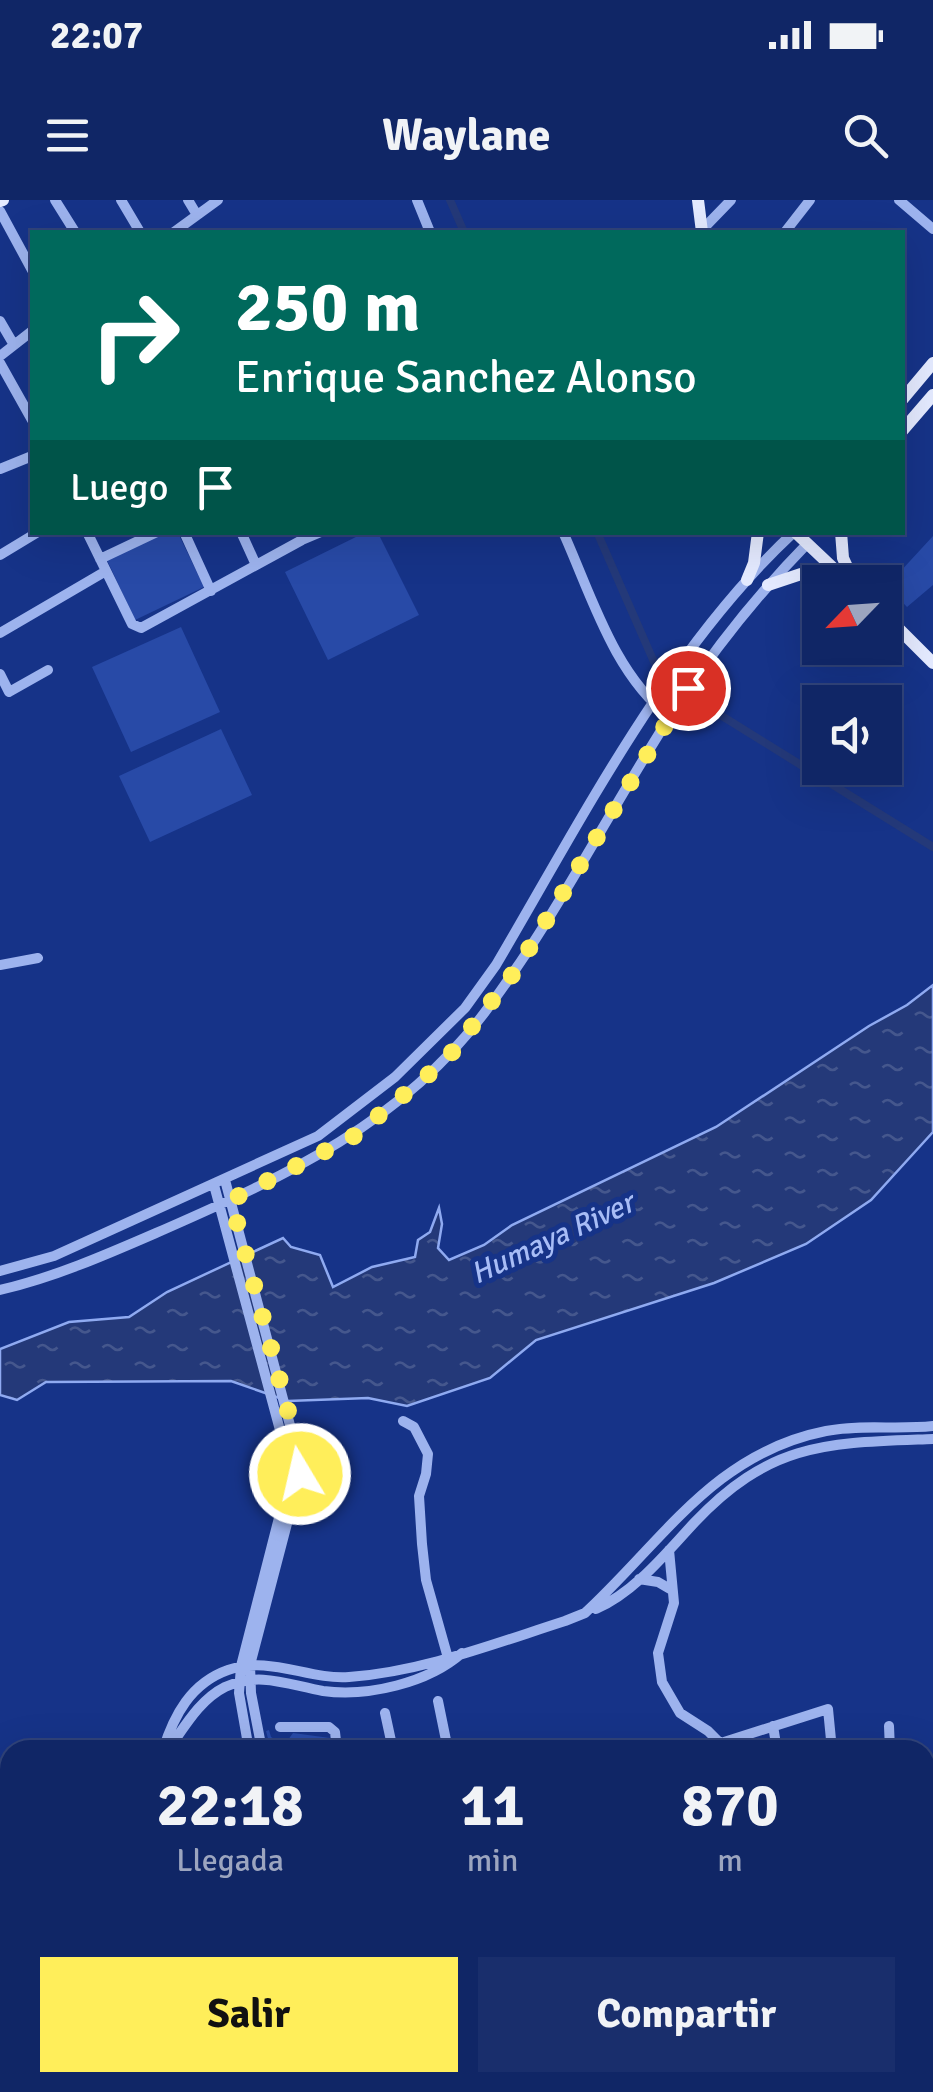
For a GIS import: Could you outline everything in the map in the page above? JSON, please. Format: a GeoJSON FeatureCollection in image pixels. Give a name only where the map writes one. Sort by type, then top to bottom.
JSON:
{"type":"FeatureCollection","features":[{"type":"Feature","properties":{"kind":"main road"},"geometry":{"type":"LineString","coordinates":[[695,200],[700,230]]}},
{"type":"Feature","properties":{"kind":"main road"},"geometry":{"type":"LineString","coordinates":[[905,396],[933,363]]}},
{"type":"Feature","properties":{"kind":"main road"},"geometry":{"type":"LineString","coordinates":[[905,427],[933,395]]}},
{"type":"Feature","properties":{"kind":"main road"},"geometry":{"type":"LineString","coordinates":[[747,580],[754,564],[758,535]]}},
{"type":"Feature","properties":{"kind":"main road"},"geometry":{"type":"LineString","coordinates":[[841,535],[845,565]]}},
{"type":"Feature","properties":{"kind":"main road"},"geometry":{"type":"LineString","coordinates":[[810,537],[835,565]]}},
{"type":"Feature","properties":{"kind":"main road"},"geometry":{"type":"LineString","coordinates":[[768,585],[802,574]]}},
{"type":"Feature","properties":{"kind":"main road"},"geometry":{"type":"LineString","coordinates":[[902,633],[933,663]]}},
{"type":"Feature","properties":{"kind":"street"},"geometry":{"type":"LineString","coordinates":[[56,200],[74,230]]}},
{"type":"Feature","properties":{"kind":"street"},"geometry":{"type":"LineString","coordinates":[[121,200],[139,230]]}},
{"type":"Feature","properties":{"kind":"street"},"geometry":{"type":"LineString","coordinates":[[188,200],[198,215]]}},
{"type":"Feature","properties":{"kind":"street"},"geometry":{"type":"LineString","coordinates":[[177,230],[218,200]]}},
{"type":"Feature","properties":{"kind":"street"},"geometry":{"type":"LineString","coordinates":[[417,200],[429,230]]}},
{"type":"Feature","properties":{"kind":"street"},"geometry":{"type":"LineString","coordinates":[[702,230],[730,200]]}},
{"type":"Feature","properties":{"kind":"street"},"geometry":{"type":"LineString","coordinates":[[787,230],[810,200]]}},
{"type":"Feature","properties":{"kind":"street"},"geometry":{"type":"LineString","coordinates":[[899,200],[933,229]]}},
{"type":"Feature","properties":{"kind":"street"},"geometry":{"type":"LineString","coordinates":[[0,211],[30,266]]}},
{"type":"Feature","properties":{"kind":"street"},"geometry":{"type":"LineString","coordinates":[[0,321],[14,345]]}},
{"type":"Feature","properties":{"kind":"street"},"geometry":{"type":"LineString","coordinates":[[30,333],[0,359],[30,416]]}},
{"type":"Feature","properties":{"kind":"street"},"geometry":{"type":"LineString","coordinates":[[20,395],[30,387]]}},
{"type":"Feature","properties":{"kind":"street"},"geometry":{"type":"LineString","coordinates":[[0,468],[30,457]]}},
{"type":"Feature","properties":{"kind":"street"},"geometry":{"type":"LineString","coordinates":[[0,555],[33,535]]}},
{"type":"Feature","properties":{"kind":"street"},"geometry":{"type":"LineString","coordinates":[[88,535],[136,628],[145,627],[211,591],[300,536]]}},
{"type":"Feature","properties":{"kind":"street"},"geometry":{"type":"LineString","coordinates":[[185,535],[211,591]]}},
{"type":"Feature","properties":{"kind":"street"},"geometry":{"type":"LineString","coordinates":[[242,535],[256,565]]}},
{"type":"Feature","properties":{"kind":"street"},"geometry":{"type":"LineString","coordinates":[[564,535],[618,650],[656,699],[673,712]]}},
{"type":"Feature","properties":{"kind":"street"},"geometry":{"type":"LineString","coordinates":[[0,1271],[54,1256],[318,1136],[395,1077],[466,1008],[672,675],[747,580],[791,535]]}},
{"type":"Feature","properties":{"kind":"street"},"geometry":{"type":"LineString","coordinates":[[0,1290],[35,1282],[183,1221],[227,1208],[354,1136],[446,1060],[516,970],[688,688],[810,537]]}},
{"type":"Feature","properties":{"kind":"street"},"geometry":{"type":"LineString","coordinates":[[100,559],[129,538]]}},
{"type":"Feature","properties":{"kind":"street"},"geometry":{"type":"LineString","coordinates":[[0,633],[106,572]]}},
{"type":"Feature","properties":{"kind":"street"},"geometry":{"type":"LineString","coordinates":[[0,674],[9,692],[48,670]]}},
{"type":"Feature","properties":{"kind":"street"},"geometry":{"type":"LineString","coordinates":[[0,965],[38,958]]}},
{"type":"Feature","properties":{"kind":"street"},"geometry":{"type":"LineString","coordinates":[[220,1183],[266,1350],[291,1471],[245,1665],[246,1740]]}},
{"type":"Feature","properties":{"kind":"street"},"geometry":{"type":"LineString","coordinates":[[174,1203],[183,1221]]}},
{"type":"Feature","properties":{"kind":"street"},"geometry":{"type":"LineString","coordinates":[[403,1421],[414,1427],[428,1454],[418,1496],[422,1544],[426,1580],[448,1660]]}},
{"type":"Feature","properties":{"kind":"street"},"geometry":{"type":"LineString","coordinates":[[586,1613],[696,1500],[750,1457],[792,1439],[828,1430],[933,1426]]}},
{"type":"Feature","properties":{"kind":"street"},"geometry":{"type":"LineString","coordinates":[[174,1740],[207,1699],[245,1680],[269,1679],[332,1692],[364,1690],[430,1675],[463,1652],[586,1613],[616,1598],[734,1486],[782,1458],[834,1443],[933,1439]]}},
{"type":"Feature","properties":{"kind":"street"},"geometry":{"type":"LineString","coordinates":[[670,1550],[674,1603],[658,1653],[662,1682],[680,1713],[713,1740]]}},
{"type":"Feature","properties":{"kind":"street"},"geometry":{"type":"LineString","coordinates":[[639,1578],[670,1589]]}},
{"type":"Feature","properties":{"kind":"street"},"geometry":{"type":"LineString","coordinates":[[169,1740],[177,1713],[196,1689],[210,1678],[245,1665],[345,1678],[448,1660]]}},
{"type":"Feature","properties":{"kind":"street"},"geometry":{"type":"LineString","coordinates":[[245,1680],[260,1740]]}},
{"type":"Feature","properties":{"kind":"street"},"geometry":{"type":"LineString","coordinates":[[438,1702],[446,1740]]}},
{"type":"Feature","properties":{"kind":"street"},"geometry":{"type":"LineString","coordinates":[[736,1740],[828,1709],[831,1740]]}},
{"type":"Feature","properties":{"kind":"street"},"geometry":{"type":"LineString","coordinates":[[385,1714],[391,1740]]}},
{"type":"Feature","properties":{"kind":"street"},"geometry":{"type":"LineString","coordinates":[[773,1726],[775,1740]]}},
{"type":"Feature","properties":{"kind":"street"},"geometry":{"type":"LineString","coordinates":[[888,1726],[889,1740]]}},
{"type":"Feature","properties":{"kind":"street"},"geometry":{"type":"LineString","coordinates":[[280,1727],[329,1728],[335,1740]]}},
{"type":"Feature","properties":{"kind":"green space"},"geometry":{"type":"Polygon","coordinates":[[[157,535],[179,535],[204,587],[135,620],[106,558],[157,535]]]}},
{"type":"Feature","properties":{"kind":"green space"},"geometry":{"type":"Polygon","coordinates":[[[360,535],[379,535],[419,615],[328,660],[285,572],[360,535]]]}},
{"type":"Feature","properties":{"kind":"green space"},"geometry":{"type":"Polygon","coordinates":[[[933,536],[933,585],[907,607],[902,602],[902,570],[933,536]]]}},
{"type":"Feature","properties":{"kind":"green space"},"geometry":{"type":"Polygon","coordinates":[[[181,627],[220,712],[131,752],[92,667],[181,627]]]}},
{"type":"Feature","properties":{"kind":"green space"},"geometry":{"type":"Polygon","coordinates":[[[221,729],[252,795],[150,842],[119,776],[221,729]]]}},
{"type":"Feature","properties":{"kind":"green space"},"geometry":{"type":"Polygon","coordinates":[[[293,1733],[330,1740],[288,1740],[293,1733]]]}},
{"type":"Feature","properties":{"kind":"water","name":"Humaya River"},"geometry":{"type":"Polygon","coordinates":[[[933,985],[933,1132],[871,1200],[806,1244],[714,1283],[536,1340],[490,1378],[407,1406],[368,1398],[288,1401],[231,1381],[46,1382],[17,1400],[0,1395],[0,1349],[69,1322],[129,1317],[167,1292],[283,1238],[291,1247],[320,1255],[333,1287],[372,1267],[415,1257],[418,1240],[430,1232],[439,1208],[442,1224],[438,1248],[449,1260],[484,1245],[512,1225],[716,1127],[933,985]]]}},
{"type":"Feature","properties":{"kind":"waterway"},"geometry":{"type":"LineString","coordinates":[[450,200],[463,230]]}},
{"type":"Feature","properties":{"kind":"waterway"},"geometry":{"type":"LineString","coordinates":[[598,535],[654,662],[680,690],[933,847]]}},
{"type":"Feature","properties":{"kind":"route"},"geometry":{"type":"LineString","coordinates":[[300,1474],[297,1444],[231,1200],[354,1136],[446,1060],[516,970],[688,688]]}}]}
